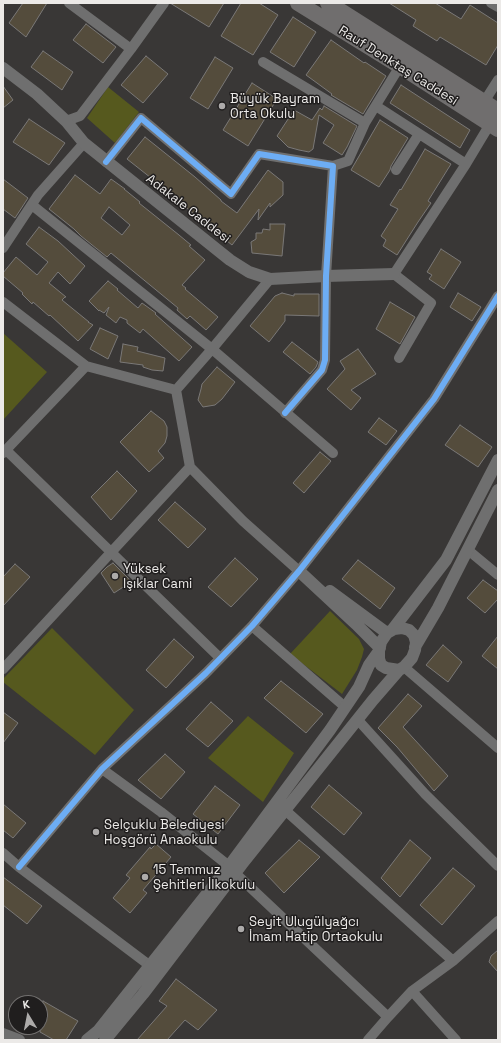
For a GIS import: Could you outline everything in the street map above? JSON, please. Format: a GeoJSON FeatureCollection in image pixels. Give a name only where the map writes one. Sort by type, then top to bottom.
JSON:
{"type":"FeatureCollection","features":[{"type":"Feature","properties":{"kind":"main road","name":"Rauf Denktaş Caddesi"},"geometry":{"type":"LineString","coordinates":[[298,3],[495,122]]}},
{"type":"Feature","properties":{"kind":"main road","name":"Rauf Denktaş Caddesi"},"geometry":{"type":"LineString","coordinates":[[336,5],[484,102],[495,122]]}},
{"type":"Feature","properties":{"kind":"street"},"geometry":{"type":"LineString","coordinates":[[69,3],[131,49]]}},
{"type":"Feature","properties":{"kind":"street"},"geometry":{"type":"LineString","coordinates":[[66,121],[80,116],[164,3]]}},
{"type":"Feature","properties":{"kind":"street"},"geometry":{"type":"LineString","coordinates":[[491,3],[498,8]]}},
{"type":"Feature","properties":{"kind":"street"},"geometry":{"type":"LineString","coordinates":[[263,62],[365,123]]}},
{"type":"Feature","properties":{"kind":"street"},"geometry":{"type":"LineString","coordinates":[[106,162],[140,118],[232,194],[259,154],[333,166],[348,161],[365,123],[400,66]]}},
{"type":"Feature","properties":{"kind":"street","name":"Adakale Caddesi"},"geometry":{"type":"LineString","coordinates":[[3,68],[37,94],[66,121],[84,143],[106,162],[230,260],[250,272],[270,278],[394,274]]}},
{"type":"Feature","properties":{"kind":"street"},"geometry":{"type":"LineString","coordinates":[[484,102],[498,80]]}},
{"type":"Feature","properties":{"kind":"street"},"geometry":{"type":"LineString","coordinates":[[376,106],[466,164]]}},
{"type":"Feature","properties":{"kind":"street"},"geometry":{"type":"LineString","coordinates":[[399,358],[432,303],[394,274],[495,122]]}},
{"type":"Feature","properties":{"kind":"street"},"geometry":{"type":"LineString","coordinates":[[396,170],[419,134]]}},
{"type":"Feature","properties":{"kind":"street"},"geometry":{"type":"LineString","coordinates":[[3,248],[38,195],[84,143]]}},
{"type":"Feature","properties":{"kind":"street"},"geometry":{"type":"LineString","coordinates":[[286,413],[322,370],[326,360],[326,276],[333,166]]}},
{"type":"Feature","properties":{"kind":"street"},"geometry":{"type":"LineString","coordinates":[[32,205],[212,349],[333,453]]}},
{"type":"Feature","properties":{"kind":"street"},"geometry":{"type":"LineString","coordinates":[[176,390],[212,349],[270,278]]}},
{"type":"Feature","properties":{"kind":"street"},"geometry":{"type":"LineString","coordinates":[[20,867],[102,769],[206,673],[252,626],[298,571],[434,399],[498,296]]}},
{"type":"Feature","properties":{"kind":"street"},"geometry":{"type":"LineString","coordinates":[[3,302],[86,366],[176,390]]}},
{"type":"Feature","properties":{"kind":"street"},"geometry":{"type":"LineString","coordinates":[[86,366],[5,451],[220,658]]}},
{"type":"Feature","properties":{"kind":"street"},"geometry":{"type":"LineString","coordinates":[[176,390],[190,467],[243,521],[356,624],[379,649],[379,659],[381,665],[386,668],[402,669],[498,748]]}},
{"type":"Feature","properties":{"kind":"street"},"geometry":{"type":"LineString","coordinates":[[105,1040],[142,994],[232,870],[330,730],[359,687],[379,649],[381,642],[446,560],[498,460]]}},
{"type":"Feature","properties":{"kind":"street"},"geometry":{"type":"LineString","coordinates":[[3,669],[190,467]]}},
{"type":"Feature","properties":{"kind":"street"},"geometry":{"type":"LineString","coordinates":[[415,647],[438,608],[498,490]]}},
{"type":"Feature","properties":{"kind":"street"},"geometry":{"type":"LineString","coordinates":[[468,550],[498,575]]}},
{"type":"Feature","properties":{"kind":"street"},"geometry":{"type":"LineString","coordinates":[[87,1040],[98,1031],[149,965],[285,810],[358,720],[412,658],[416,642],[414,635],[409,630],[402,628],[390,631],[298,571]]}},
{"type":"Feature","properties":{"kind":"street"},"geometry":{"type":"LineString","coordinates":[[252,626],[346,706]]}},
{"type":"Feature","properties":{"kind":"street"},"geometry":{"type":"LineString","coordinates":[[358,720],[425,794],[498,866]]}},
{"type":"Feature","properties":{"kind":"street"},"geometry":{"type":"LineString","coordinates":[[102,769],[161,812],[232,870],[388,1017]]}},
{"type":"Feature","properties":{"kind":"street"},"geometry":{"type":"LineString","coordinates":[[285,810],[452,962]]}},
{"type":"Feature","properties":{"kind":"street"},"geometry":{"type":"LineString","coordinates":[[3,853],[149,965]]}},
{"type":"Feature","properties":{"kind":"street"},"geometry":{"type":"LineString","coordinates":[[368,1040],[412,992],[452,962],[498,921]]}},
{"type":"Feature","properties":{"kind":"street"},"geometry":{"type":"LineString","coordinates":[[412,992],[456,1040]]}},
{"type":"Feature","properties":{"kind":"street"},"geometry":{"type":"LineString","coordinates":[[3,1035],[8,1040]]}},
{"type":"Feature","properties":{"kind":"street"},"geometry":{"type":"LineString","coordinates":[[3,1035],[19,1040]]}},
{"type":"Feature","properties":{"kind":"green space"},"geometry":{"type":"Polygon","coordinates":[[[108,87],[139,112],[115,143],[87,118],[108,87]]]}},
{"type":"Feature","properties":{"kind":"green space"},"geometry":{"type":"Polygon","coordinates":[[[3,333],[47,372],[3,420],[3,333]]]}},
{"type":"Feature","properties":{"kind":"green space"},"geometry":{"type":"Polygon","coordinates":[[[330,611],[359,639],[364,649],[357,670],[342,694],[290,654],[330,611]]]}},
{"type":"Feature","properties":{"kind":"green space"},"geometry":{"type":"Polygon","coordinates":[[[52,628],[134,710],[95,755],[3,682],[3,679],[52,628]]]}},
{"type":"Feature","properties":{"kind":"green space"},"geometry":{"type":"Polygon","coordinates":[[[248,716],[294,753],[263,802],[208,758],[248,716]]]}},
{"type":"Feature","properties":{"kind":"building"},"geometry":{"type":"Polygon","coordinates":[[[23,3],[47,3],[26,37],[9,23],[23,3]]]}},
{"type":"Feature","properties":{"kind":"building"},"geometry":{"type":"Polygon","coordinates":[[[170,3],[224,3],[209,27],[170,3]]]}},
{"type":"Feature","properties":{"kind":"building"},"geometry":{"type":"Polygon","coordinates":[[[241,3],[259,3],[278,15],[253,55],[221,36],[241,3]]]}},
{"type":"Feature","properties":{"kind":"building"},"geometry":{"type":"Polygon","coordinates":[[[389,3],[435,3],[461,19],[470,5],[498,23],[498,45],[486,65],[440,37],[437,41],[413,26],[416,20],[389,3]]]}},
{"type":"Feature","properties":{"kind":"building"},"geometry":{"type":"Polygon","coordinates":[[[293,17],[316,32],[294,67],[270,52],[293,17]]]}},
{"type":"Feature","properties":{"kind":"building"},"geometry":{"type":"Polygon","coordinates":[[[86,24],[116,47],[103,63],[73,40],[86,24]]]}},
{"type":"Feature","properties":{"kind":"building"},"geometry":{"type":"Polygon","coordinates":[[[331,40],[386,76],[363,114],[331,95],[332,94],[306,75],[331,40]]]}},
{"type":"Feature","properties":{"kind":"building"},"geometry":{"type":"Polygon","coordinates":[[[43,51],[73,72],[62,90],[31,67],[43,51]]]}},
{"type":"Feature","properties":{"kind":"building"},"geometry":{"type":"Polygon","coordinates":[[[146,56],[168,74],[143,103],[121,85],[146,56]]]}},
{"type":"Feature","properties":{"kind":"building"},"geometry":{"type":"Polygon","coordinates":[[[215,57],[233,68],[208,109],[190,98],[215,57]]]}},
{"type":"Feature","properties":{"kind":"building"},"geometry":{"type":"Polygon","coordinates":[[[252,83],[277,99],[248,146],[223,130],[252,83]]]}},
{"type":"Feature","properties":{"kind":"building"},"geometry":{"type":"Polygon","coordinates":[[[401,85],[470,130],[460,148],[390,103],[401,85]]]}},
{"type":"Feature","properties":{"kind":"building"},"geometry":{"type":"Polygon","coordinates":[[[3,86],[13,100],[3,108],[3,86]]]}},
{"type":"Feature","properties":{"kind":"building"},"geometry":{"type":"Polygon","coordinates":[[[324,106],[357,126],[342,155],[323,143],[334,125],[319,115],[313,149],[309,152],[288,147],[277,136],[294,110],[312,120],[320,108],[322,110],[324,106]]]}},
{"type":"Feature","properties":{"kind":"building"},"geometry":{"type":"Polygon","coordinates":[[[29,119],[65,143],[49,165],[13,142],[29,119]]]}},
{"type":"Feature","properties":{"kind":"building"},"geometry":{"type":"Polygon","coordinates":[[[380,120],[408,138],[379,187],[351,170],[380,120]]]}},
{"type":"Feature","properties":{"kind":"building"},"geometry":{"type":"Polygon","coordinates":[[[145,137],[237,213],[268,170],[283,182],[283,195],[270,207],[270,203],[258,220],[259,209],[232,245],[183,205],[184,204],[127,159],[145,137]]]}},
{"type":"Feature","properties":{"kind":"building"},"geometry":{"type":"Polygon","coordinates":[[[425,149],[451,164],[428,201],[431,203],[397,255],[383,246],[386,240],[381,236],[398,209],[390,205],[400,189],[401,190],[425,149]]]}},
{"type":"Feature","properties":{"kind":"building"},"geometry":{"type":"Polygon","coordinates":[[[75,175],[100,194],[111,179],[191,245],[189,246],[205,260],[182,285],[218,317],[206,330],[190,316],[187,319],[177,310],[178,308],[111,253],[107,257],[49,209],[75,175]],[[109,207],[101,218],[122,235],[130,225],[109,207]]]}},
{"type":"Feature","properties":{"kind":"building"},"geometry":{"type":"Polygon","coordinates":[[[3,179],[28,198],[15,218],[3,209],[3,179]]]}},
{"type":"Feature","properties":{"kind":"building"},"geometry":{"type":"Polygon","coordinates":[[[270,224],[285,224],[282,256],[252,253],[251,242],[256,239],[256,233],[262,233],[263,229],[270,230],[270,224]]]}},
{"type":"Feature","properties":{"kind":"building"},"geometry":{"type":"Polygon","coordinates":[[[39,227],[58,241],[85,266],[70,284],[58,272],[49,283],[66,297],[62,300],[93,325],[78,341],[50,315],[49,316],[33,302],[32,304],[22,294],[23,293],[3,276],[3,273],[16,257],[37,275],[48,262],[26,244],[39,227]]]}},
{"type":"Feature","properties":{"kind":"building"},"geometry":{"type":"Polygon","coordinates":[[[441,249],[461,262],[444,289],[429,279],[432,275],[427,272],[441,249]]]}},
{"type":"Feature","properties":{"kind":"building"},"geometry":{"type":"Polygon","coordinates":[[[108,281],[138,308],[142,303],[156,313],[155,314],[192,347],[179,361],[143,329],[140,333],[127,323],[127,320],[120,317],[116,323],[106,315],[109,307],[104,313],[99,311],[89,301],[108,281]]]}},
{"type":"Feature","properties":{"kind":"building"},"geometry":{"type":"Polygon","coordinates":[[[282,293],[294,296],[294,294],[319,294],[319,316],[285,315],[285,321],[269,342],[250,326],[275,296],[282,293]]]}},
{"type":"Feature","properties":{"kind":"building"},"geometry":{"type":"Polygon","coordinates":[[[458,293],[481,307],[472,321],[450,307],[458,293]]]}},
{"type":"Feature","properties":{"kind":"building"},"geometry":{"type":"Polygon","coordinates":[[[390,302],[415,317],[400,344],[376,329],[390,302]]]}},
{"type":"Feature","properties":{"kind":"building"},"geometry":{"type":"Polygon","coordinates":[[[100,328],[118,336],[108,359],[90,349],[100,328]]]}},
{"type":"Feature","properties":{"kind":"building"},"geometry":{"type":"Polygon","coordinates":[[[292,342],[318,362],[310,374],[283,352],[292,342]]]}},
{"type":"Feature","properties":{"kind":"building"},"geometry":{"type":"Polygon","coordinates":[[[123,344],[138,347],[137,351],[165,358],[163,371],[152,370],[143,367],[143,365],[120,362],[123,344]]]}},
{"type":"Feature","properties":{"kind":"building"},"geometry":{"type":"Polygon","coordinates":[[[358,349],[376,374],[351,390],[361,398],[351,410],[327,389],[345,369],[340,361],[358,349]]]}},
{"type":"Feature","properties":{"kind":"building"},"geometry":{"type":"Polygon","coordinates":[[[217,367],[235,382],[222,399],[215,405],[203,407],[198,400],[202,384],[217,367]]]}},
{"type":"Feature","properties":{"kind":"building"},"geometry":{"type":"Polygon","coordinates":[[[151,411],[164,421],[167,427],[167,436],[165,443],[158,451],[164,458],[149,472],[120,442],[151,411]]]}},
{"type":"Feature","properties":{"kind":"building"},"geometry":{"type":"Polygon","coordinates":[[[379,418],[397,431],[386,445],[368,432],[379,418]]]}},
{"type":"Feature","properties":{"kind":"building"},"geometry":{"type":"Polygon","coordinates":[[[460,425],[492,447],[478,467],[445,445],[460,425]]]}},
{"type":"Feature","properties":{"kind":"building"},"geometry":{"type":"Polygon","coordinates":[[[320,452],[331,461],[304,493],[293,483],[320,452]]]}},
{"type":"Feature","properties":{"kind":"building"},"geometry":{"type":"Polygon","coordinates":[[[117,471],[137,491],[111,520],[91,497],[117,471]]]}},
{"type":"Feature","properties":{"kind":"building"},"geometry":{"type":"Polygon","coordinates":[[[175,502],[206,529],[188,548],[158,520],[175,502]]]}},
{"type":"Feature","properties":{"kind":"building"},"geometry":{"type":"Polygon","coordinates":[[[235,558],[258,579],[231,607],[208,587],[235,558]]]}},
{"type":"Feature","properties":{"kind":"building"},"geometry":{"type":"Polygon","coordinates":[[[358,560],[395,588],[380,609],[342,579],[358,560]]]}},
{"type":"Feature","properties":{"kind":"building","name":"Yüksek Işıklar Cami"},"geometry":{"type":"Polygon","coordinates":[[[113,563],[131,582],[114,593],[101,573],[113,563]]]}},
{"type":"Feature","properties":{"kind":"building"},"geometry":{"type":"Polygon","coordinates":[[[15,564],[30,577],[3,606],[3,577],[15,564]]]}},
{"type":"Feature","properties":{"kind":"building"},"geometry":{"type":"Polygon","coordinates":[[[483,580],[498,591],[498,599],[485,613],[467,598],[483,580]]]}},
{"type":"Feature","properties":{"kind":"building"},"geometry":{"type":"Polygon","coordinates":[[[498,636],[498,669],[482,656],[498,636]]]}},
{"type":"Feature","properties":{"kind":"building"},"geometry":{"type":"Polygon","coordinates":[[[174,639],[194,657],[166,688],[146,670],[174,639]]]}},
{"type":"Feature","properties":{"kind":"building"},"geometry":{"type":"Polygon","coordinates":[[[443,645],[462,662],[448,682],[426,665],[443,645]]]}},
{"type":"Feature","properties":{"kind":"building"},"geometry":{"type":"Polygon","coordinates":[[[281,681],[323,714],[306,733],[264,698],[281,681]]]}},
{"type":"Feature","properties":{"kind":"building"},"geometry":{"type":"Polygon","coordinates":[[[408,694],[422,706],[403,727],[448,776],[434,791],[397,747],[378,728],[408,694]]]}},
{"type":"Feature","properties":{"kind":"building"},"geometry":{"type":"Polygon","coordinates":[[[211,702],[233,721],[208,747],[186,729],[211,702]]]}},
{"type":"Feature","properties":{"kind":"building"},"geometry":{"type":"Polygon","coordinates":[[[3,712],[18,723],[3,743],[3,712]]]}},
{"type":"Feature","properties":{"kind":"building"},"geometry":{"type":"Polygon","coordinates":[[[165,754],[185,772],[161,799],[138,780],[165,754]]]}},
{"type":"Feature","properties":{"kind":"building"},"geometry":{"type":"Polygon","coordinates":[[[329,785],[362,813],[344,835],[311,807],[329,785]]]}},
{"type":"Feature","properties":{"kind":"building"},"geometry":{"type":"Polygon","coordinates":[[[215,786],[240,805],[218,834],[193,814],[215,786]]]}},
{"type":"Feature","properties":{"kind":"building"},"geometry":{"type":"Polygon","coordinates":[[[3,804],[26,823],[13,838],[3,830],[3,804]]]}},
{"type":"Feature","properties":{"kind":"building"},"geometry":{"type":"Polygon","coordinates":[[[299,840],[320,857],[284,893],[265,873],[299,840]]]}},
{"type":"Feature","properties":{"kind":"building"},"geometry":{"type":"Polygon","coordinates":[[[410,840],[431,858],[400,897],[381,878],[410,840]]]}},
{"type":"Feature","properties":{"kind":"building"},"geometry":{"type":"Polygon","coordinates":[[[156,844],[171,857],[143,890],[147,893],[130,913],[113,898],[130,878],[126,875],[150,847],[151,849],[156,844]]]}},
{"type":"Feature","properties":{"kind":"building"},"geometry":{"type":"Polygon","coordinates":[[[453,868],[475,886],[442,925],[420,905],[453,868]]]}},
{"type":"Feature","properties":{"kind":"building"},"geometry":{"type":"Polygon","coordinates":[[[3,877],[42,906],[27,924],[3,905],[3,877]]]}},
{"type":"Feature","properties":{"kind":"building"},"geometry":{"type":"Polygon","coordinates":[[[498,950],[498,972],[489,962],[491,956],[498,950]]]}},
{"type":"Feature","properties":{"kind":"building"},"geometry":{"type":"Polygon","coordinates":[[[176,979],[217,1010],[198,1030],[185,1020],[167,1040],[137,1040],[167,1006],[159,1001],[176,979]]]}},
{"type":"Feature","properties":{"kind":"building"},"geometry":{"type":"Polygon","coordinates":[[[48,1004],[78,1021],[66,1040],[54,1040],[45,1035],[48,1035],[48,1004]]]}},
{"type":"Feature","properties":{"kind":"cycle path"},"geometry":{"type":"LineString","coordinates":[[106,162],[141,118],[231,194],[259,154],[333,166],[326,276],[325,360],[322,370],[285,413]]}},
{"type":"Feature","properties":{"kind":"cycle path"},"geometry":{"type":"LineString","coordinates":[[19,867],[102,769],[206,673],[252,626],[299,571],[434,399],[498,296]]}},
{"type":"Feature","properties":{"kind":"place","name":"Büyük Bayram Orta Okulu"},"geometry":{"type":"Point","coordinates":[222,106]}},
{"type":"Feature","properties":{"kind":"place","name":"Yüksek Işıklar Cami"},"geometry":{"type":"Point","coordinates":[115,576]}},
{"type":"Feature","properties":{"kind":"place","name":"Selçuklu Belediyesi Hoşgörü Anaokulu"},"geometry":{"type":"Point","coordinates":[96,832]}},
{"type":"Feature","properties":{"kind":"place","name":"15 Temmuz Şehitleri İlkokulu"},"geometry":{"type":"Point","coordinates":[145,877]}},
{"type":"Feature","properties":{"kind":"place","name":"Seyit Ulugülyağcı İmam Hatip Ortaokulu"},"geometry":{"type":"Point","coordinates":[241,929]}}]}
